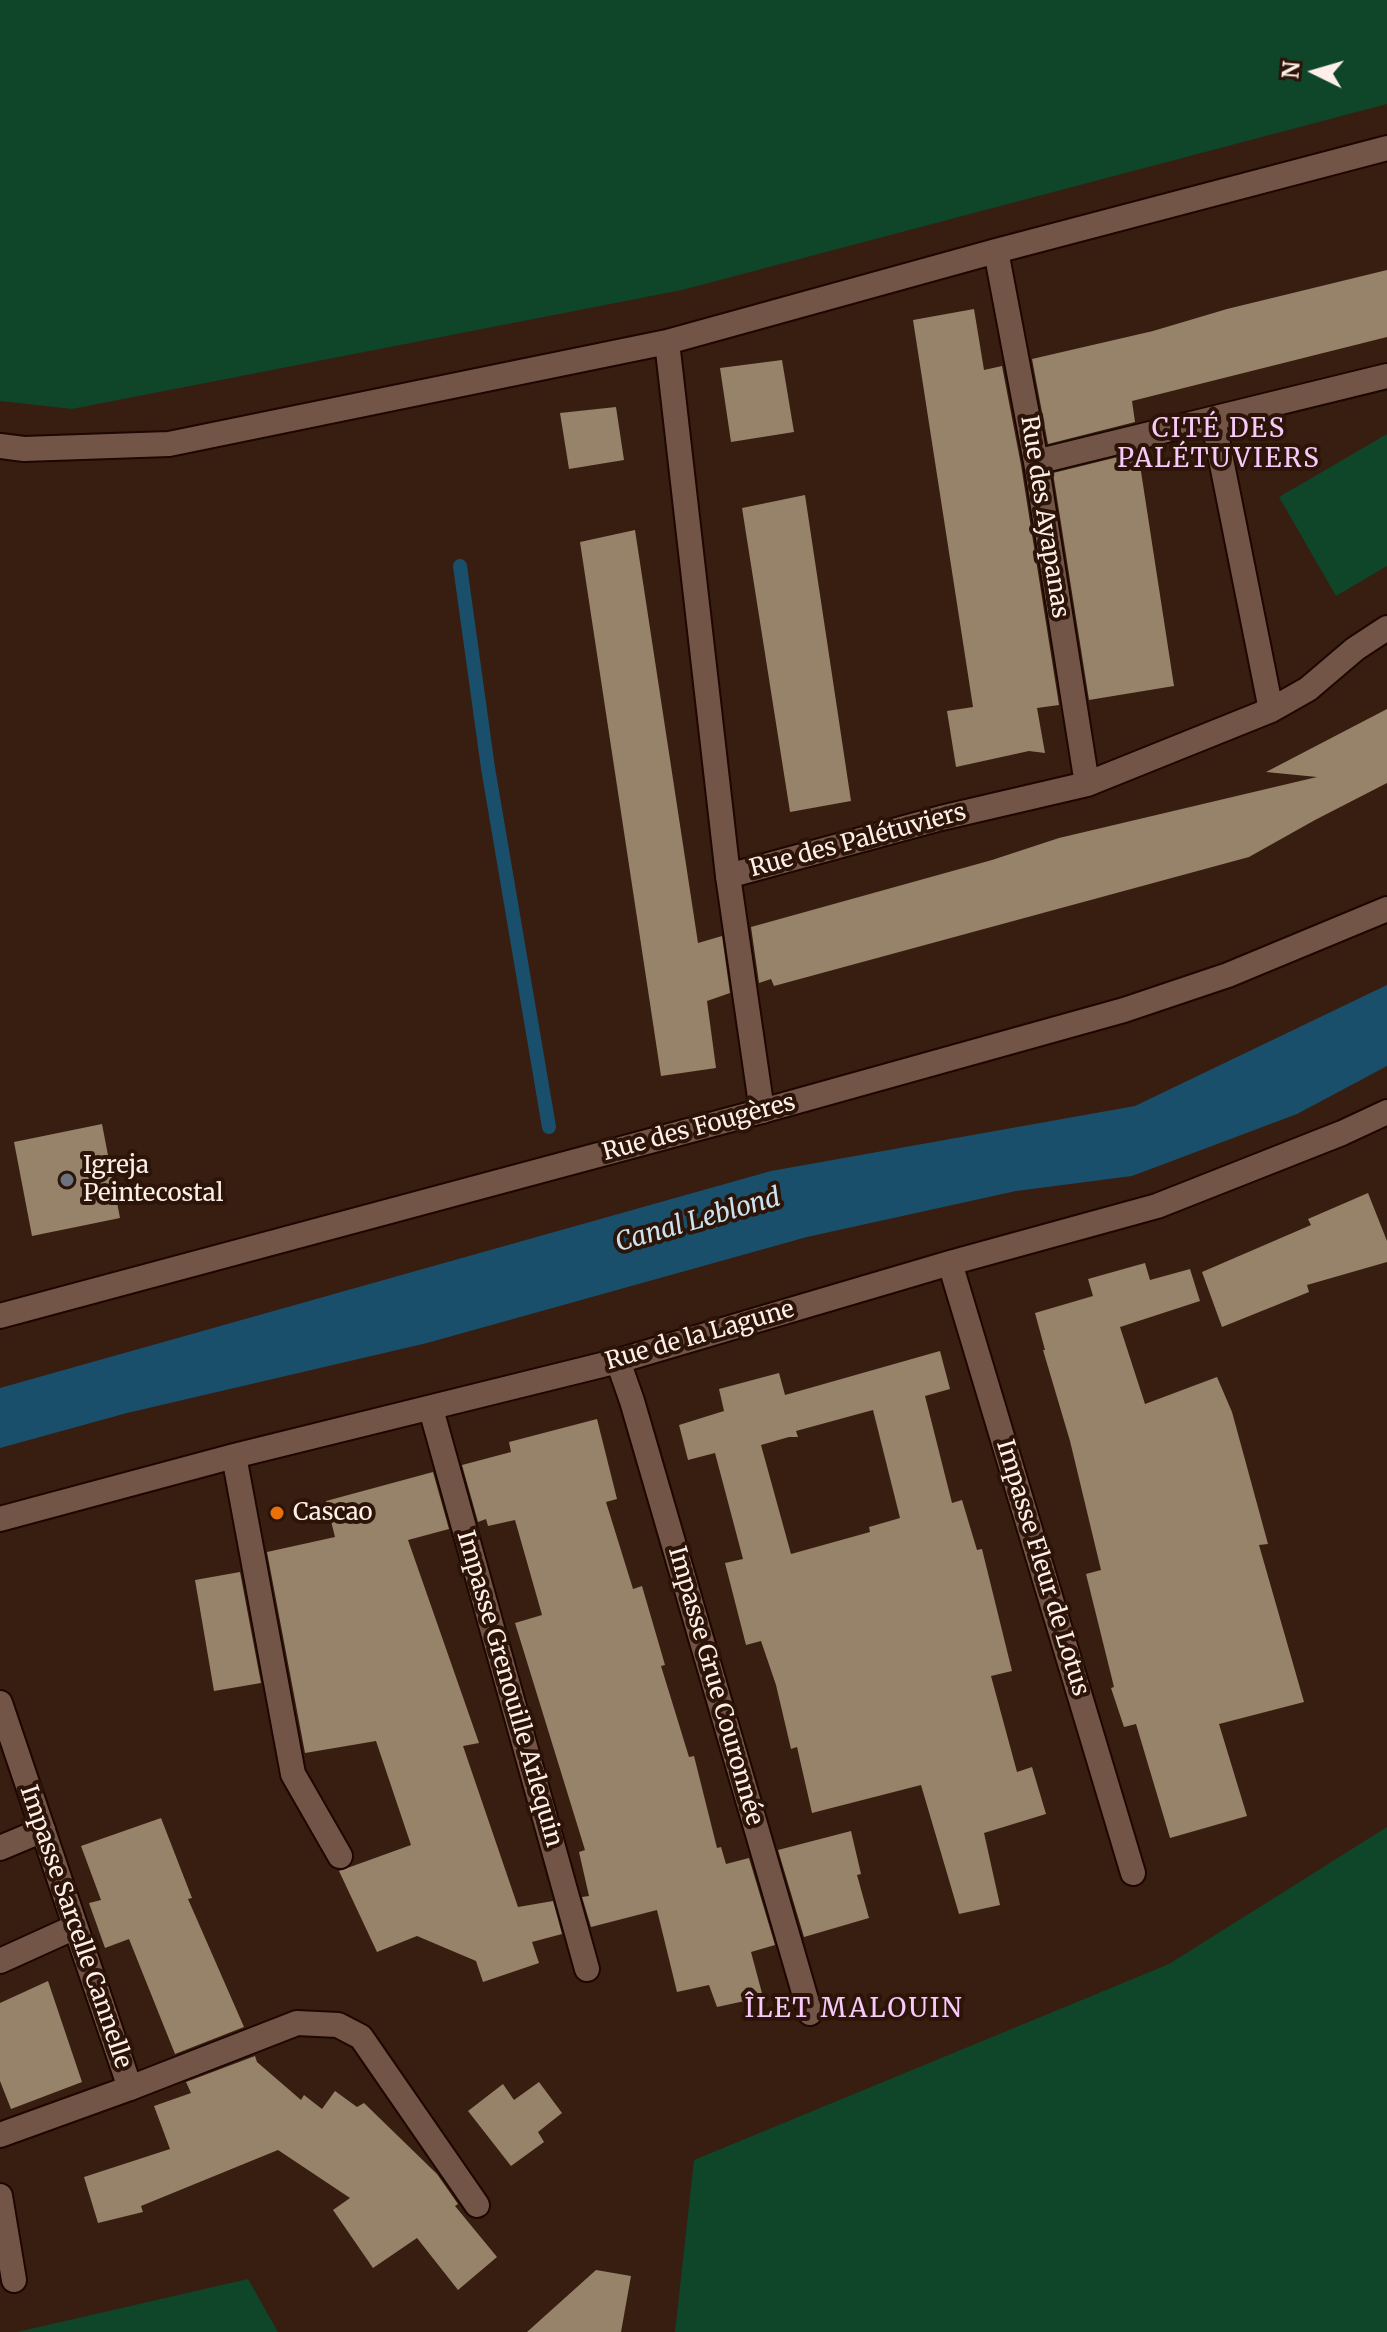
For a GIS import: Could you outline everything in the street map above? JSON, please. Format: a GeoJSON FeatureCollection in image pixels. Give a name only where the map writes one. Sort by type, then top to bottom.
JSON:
{"type":"FeatureCollection","features":[{"type":"Feature","properties":{"kind":"street"},"geometry":{"type":"LineString","coordinates":[[0,446],[24,449],[169,444],[667,342],[1387,148]]}},
{"type":"Feature","properties":{"kind":"street","name":"Rue des Ayapanas"},"geometry":{"type":"LineString","coordinates":[[996,251],[1036,462],[1087,784]]}},
{"type":"Feature","properties":{"kind":"street","name":"Rue des Palétuviers"},"geometry":{"type":"LineString","coordinates":[[667,342],[728,876],[941,818],[1087,784],[1271,710],[1308,689],[1355,649],[1387,628]]}},
{"type":"Feature","properties":{"kind":"street"},"geometry":{"type":"LineString","coordinates":[[1036,462],[1387,376]]}},
{"type":"Feature","properties":{"kind":"street"},"geometry":{"type":"LineString","coordinates":[[1213,419],[1271,710]]}},
{"type":"Feature","properties":{"kind":"street"},"geometry":{"type":"LineString","coordinates":[[728,876],[762,1111]]}},
{"type":"Feature","properties":{"kind":"street","name":"Rue des Fougères"},"geometry":{"type":"LineString","coordinates":[[0,1316],[1124,1010],[1228,975],[1387,909]]}},
{"type":"Feature","properties":{"kind":"street","name":"Rue de la Lagune"},"geometry":{"type":"LineString","coordinates":[[0,1519],[234,1456],[618,1361],[950,1263],[1157,1206],[1342,1133],[1387,1112]]}},
{"type":"Feature","properties":{"kind":"street","name":"Impasse Fleur de Lotus"},"geometry":{"type":"LineString","coordinates":[[950,1263],[1133,1873]]}},
{"type":"Feature","properties":{"kind":"street","name":"Impasse Grue Couronnée"},"geometry":{"type":"LineString","coordinates":[[618,1361],[810,2013]]}},
{"type":"Feature","properties":{"kind":"street","name":"Impasse Grenouille Arlequin"},"geometry":{"type":"LineString","coordinates":[[431,1409],[587,1969]]}},
{"type":"Feature","properties":{"kind":"street"},"geometry":{"type":"LineString","coordinates":[[234,1456],[293,1774],[340,1856]]}},
{"type":"Feature","properties":{"kind":"street","name":"Impasse Sarcelle Cannelle"},"geometry":{"type":"LineString","coordinates":[[0,1703],[130,2088],[297,2023],[338,2025],[361,2037],[477,2205]]}},
{"type":"Feature","properties":{"kind":"street"},"geometry":{"type":"LineString","coordinates":[[0,1848],[43,1830]]}},
{"type":"Feature","properties":{"kind":"street"},"geometry":{"type":"LineString","coordinates":[[0,1961],[75,1927]]}},
{"type":"Feature","properties":{"kind":"street"},"geometry":{"type":"LineString","coordinates":[[0,2135],[130,2088]]}},
{"type":"Feature","properties":{"kind":"street"},"geometry":{"type":"LineString","coordinates":[[0,2196],[14,2280]]}},
{"type":"Feature","properties":{"kind":"green space"},"geometry":{"type":"Polygon","coordinates":[[[0,0],[1387,0],[1387,104],[682,290],[72,409],[0,401],[0,0]]]}},
{"type":"Feature","properties":{"kind":"green space"},"geometry":{"type":"Polygon","coordinates":[[[1387,434],[1387,566],[1336,596],[1279,497],[1387,434]]]}},
{"type":"Feature","properties":{"kind":"green space"},"geometry":{"type":"Polygon","coordinates":[[[1387,1827],[1387,2332],[675,2332],[694,2160],[1169,1964],[1387,1827]]]}},
{"type":"Feature","properties":{"kind":"green space"},"geometry":{"type":"Polygon","coordinates":[[[248,2279],[278,2332],[17,2332],[248,2279]]]}},
{"type":"Feature","properties":{"kind":"water","name":"Canal Leblond"},"geometry":{"type":"Polygon","coordinates":[[[1387,985],[1387,1066],[1297,1114],[1132,1176],[1016,1191],[807,1237],[427,1343],[127,1413],[0,1448],[0,1388],[771,1171],[1135,1106],[1387,985]]]}},
{"type":"Feature","properties":{"kind":"building"},"geometry":{"type":"Polygon","coordinates":[[[1387,270],[1387,337],[1132,401],[1135,422],[1048,444],[1032,359],[1387,270]]]}},
{"type":"Feature","properties":{"kind":"building"},"geometry":{"type":"Polygon","coordinates":[[[974,309],[984,370],[1002,366],[1059,705],[1037,708],[1045,753],[1029,751],[956,767],[947,711],[973,707],[913,320],[974,309]]]}},
{"type":"Feature","properties":{"kind":"building"},"geometry":{"type":"Polygon","coordinates":[[[782,360],[794,432],[731,442],[720,368],[782,360]]]}},
{"type":"Feature","properties":{"kind":"building"},"geometry":{"type":"Polygon","coordinates":[[[616,407],[624,460],[569,469],[560,413],[616,407]]]}},
{"type":"Feature","properties":{"kind":"building"},"geometry":{"type":"Polygon","coordinates":[[[1138,452],[1174,686],[1089,700],[1053,473],[1138,452]]]}},
{"type":"Feature","properties":{"kind":"building"},"geometry":{"type":"Polygon","coordinates":[[[805,495],[851,801],[790,812],[742,508],[805,495]]]}},
{"type":"Feature","properties":{"kind":"building"},"geometry":{"type":"Polygon","coordinates":[[[635,530],[698,943],[722,936],[730,993],[707,1001],[716,1068],[661,1076],[580,542],[635,530]]]}},
{"type":"Feature","properties":{"kind":"building"},"geometry":{"type":"Polygon","coordinates":[[[1387,709],[1387,783],[1249,857],[774,986],[771,979],[759,983],[751,927],[992,860],[1059,838],[1317,777],[1266,772],[1387,709]]]}},
{"type":"Feature","properties":{"kind":"building","name":"Igreja Peintecostal"},"geometry":{"type":"Polygon","coordinates":[[[102,1124],[120,1218],[32,1236],[14,1142],[102,1124]]]}},
{"type":"Feature","properties":{"kind":"building"},"geometry":{"type":"Polygon","coordinates":[[[1368,1193],[1387,1241],[1387,1262],[1307,1285],[1309,1292],[1222,1327],[1202,1272],[1311,1225],[1308,1219],[1368,1193]]]}},
{"type":"Feature","properties":{"kind":"building"},"geometry":{"type":"Polygon","coordinates":[[[1145,1263],[1150,1280],[1190,1269],[1200,1301],[1120,1327],[1145,1404],[1217,1377],[1232,1412],[1268,1544],[1259,1545],[1304,1702],[1219,1724],[1247,1816],[1170,1838],[1136,1724],[1124,1727],[1111,1688],[1114,1687],[1086,1574],[1101,1570],[1035,1313],[1093,1296],[1088,1279],[1145,1263]]]}},
{"type":"Feature","properties":{"kind":"building"},"geometry":{"type":"Polygon","coordinates":[[[940,1351],[950,1389],[925,1396],[952,1503],[962,1500],[977,1550],[982,1549],[1012,1671],[991,1676],[1017,1772],[1032,1767],[1046,1814],[984,1833],[1000,1905],[959,1914],[921,1785],[812,1813],[797,1747],[791,1749],[776,1685],[761,1641],[746,1645],[725,1563],[743,1559],[715,1453],[688,1460],[679,1425],[724,1411],[719,1389],[779,1373],[785,1395],[940,1351]],[[873,1410],[796,1431],[798,1437],[761,1445],[791,1554],[870,1532],[869,1527],[900,1518],[873,1410]]]}},
{"type":"Feature","properties":{"kind":"building"},"geometry":{"type":"Polygon","coordinates":[[[597,1419],[617,1499],[606,1502],[633,1589],[642,1586],[665,1665],[661,1666],[689,1757],[694,1756],[717,1848],[721,1847],[726,1864],[749,1858],[775,1945],[751,1952],[763,1997],[717,2007],[709,1985],[677,1992],[657,1910],[591,1927],[582,1897],[589,1896],[579,1852],[585,1850],[515,1623],[542,1615],[515,1520],[488,1526],[486,1519],[478,1522],[462,1465],[511,1452],[509,1442],[597,1419]]]}},
{"type":"Feature","properties":{"kind":"building"},"geometry":{"type":"Polygon","coordinates":[[[433,1472],[449,1529],[408,1540],[479,1743],[463,1746],[518,1907],[553,1901],[562,1934],[532,1942],[539,1963],[483,1982],[476,1961],[417,1936],[377,1952],[339,1871],[411,1845],[376,1741],[305,1753],[267,1552],[335,1537],[326,1501],[433,1472]]]}},
{"type":"Feature","properties":{"kind":"building"},"geometry":{"type":"Polygon","coordinates":[[[240,1572],[261,1683],[214,1691],[195,1580],[240,1572]]]}},
{"type":"Feature","properties":{"kind":"building"},"geometry":{"type":"Polygon","coordinates":[[[161,1818],[192,1898],[188,1899],[244,2027],[175,2054],[129,1939],[105,1948],[89,1903],[101,1900],[81,1846],[161,1818]]]}},
{"type":"Feature","properties":{"kind":"building"},"geometry":{"type":"Polygon","coordinates":[[[851,1831],[861,1874],[857,1875],[869,1918],[804,1937],[778,1850],[851,1831]]]}},
{"type":"Feature","properties":{"kind":"building"},"geometry":{"type":"Polygon","coordinates":[[[48,1981],[82,2082],[11,2109],[0,2081],[0,2003],[48,1981]]]}},
{"type":"Feature","properties":{"kind":"building"},"geometry":{"type":"Polygon","coordinates":[[[255,2056],[257,2062],[301,2100],[304,2095],[322,2109],[335,2091],[357,2107],[364,2103],[437,2174],[458,2204],[455,2206],[497,2257],[458,2290],[417,2238],[373,2268],[333,2210],[350,2198],[278,2150],[141,2206],[143,2212],[98,2223],[84,2177],[170,2149],[154,2106],[191,2093],[186,2082],[255,2056]]]}},
{"type":"Feature","properties":{"kind":"building"},"geometry":{"type":"Polygon","coordinates":[[[539,2082],[562,2113],[538,2132],[544,2142],[511,2166],[468,2111],[503,2084],[514,2100],[539,2082]]]}},
{"type":"Feature","properties":{"kind":"building"},"geometry":{"type":"Polygon","coordinates":[[[596,2270],[631,2276],[621,2332],[527,2332],[596,2270]]]}},
{"type":"Feature","properties":{"kind":"waterway"},"geometry":{"type":"LineString","coordinates":[[460,566],[488,768],[549,1127]]}},
{"type":"Feature","properties":{"kind":"place","name":"Igreja Peintecostal"},"geometry":{"type":"Point","coordinates":[67,1180]}},
{"type":"Feature","properties":{"kind":"place","name":"Cascao"},"geometry":{"type":"Point","coordinates":[277,1513]}},
{"type":"Feature","properties":{"kind":"district","name":"CITÉ DES PALÉTUVIERS"},"geometry":{"type":"Point","coordinates":[1219,445]}},
{"type":"Feature","properties":{"kind":"district","name":"ÎLET MALOUIN"},"geometry":{"type":"Point","coordinates":[854,2010]}}]}
